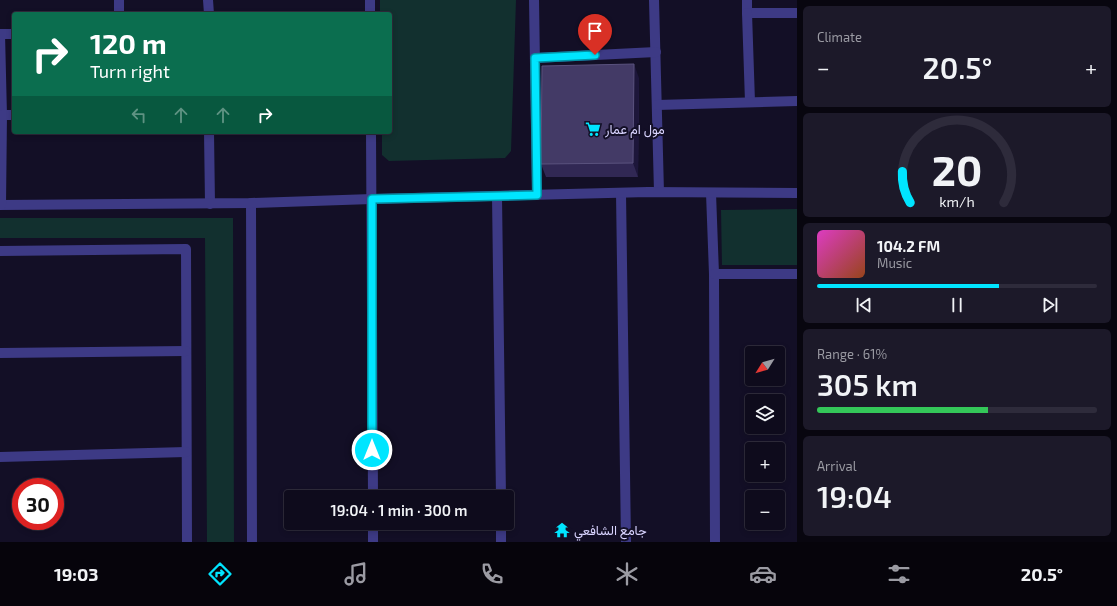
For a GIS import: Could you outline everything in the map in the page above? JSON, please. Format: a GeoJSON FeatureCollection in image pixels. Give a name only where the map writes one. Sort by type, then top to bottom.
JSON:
{"type":"FeatureCollection","features":[{"type":"Feature","properties":{"kind":"street"},"geometry":{"type":"LineString","coordinates":[[119,0],[119,12]]}},
{"type":"Feature","properties":{"kind":"street"},"geometry":{"type":"LineString","coordinates":[[208,0],[209,12]]}},
{"type":"Feature","properties":{"kind":"street"},"geometry":{"type":"LineString","coordinates":[[370,0],[370,12]]}},
{"type":"Feature","properties":{"kind":"street"},"geometry":{"type":"LineString","coordinates":[[534,0],[537,195]]}},
{"type":"Feature","properties":{"kind":"street"},"geometry":{"type":"LineString","coordinates":[[654,0],[659,192]]}},
{"type":"Feature","properties":{"kind":"street"},"geometry":{"type":"LineString","coordinates":[[747,0],[750,102]]}},
{"type":"Feature","properties":{"kind":"street"},"geometry":{"type":"LineString","coordinates":[[747,13],[797,13]]}},
{"type":"Feature","properties":{"kind":"street"},"geometry":{"type":"LineString","coordinates":[[12,34],[0,34],[2,115],[0,205],[251,204],[372,199],[659,192],[797,193]]}},
{"type":"Feature","properties":{"kind":"street"},"geometry":{"type":"LineString","coordinates":[[535,58],[656,52]]}},
{"type":"Feature","properties":{"kind":"street"},"geometry":{"type":"LineString","coordinates":[[657,105],[797,100]]}},
{"type":"Feature","properties":{"kind":"street"},"geometry":{"type":"LineString","coordinates":[[2,115],[12,115]]}},
{"type":"Feature","properties":{"kind":"street"},"geometry":{"type":"LineString","coordinates":[[209,134],[210,204]]}},
{"type":"Feature","properties":{"kind":"street"},"geometry":{"type":"LineString","coordinates":[[371,134],[373,490]]}},
{"type":"Feature","properties":{"kind":"street"},"geometry":{"type":"LineString","coordinates":[[621,193],[626,542]]}},
{"type":"Feature","properties":{"kind":"street"},"geometry":{"type":"LineString","coordinates":[[711,193],[714,274],[715,542]]}},
{"type":"Feature","properties":{"kind":"street"},"geometry":{"type":"LineString","coordinates":[[497,196],[501,490]]}},
{"type":"Feature","properties":{"kind":"street"},"geometry":{"type":"LineString","coordinates":[[251,204],[252,542]]}},
{"type":"Feature","properties":{"kind":"street"},"geometry":{"type":"LineString","coordinates":[[0,251],[186,249],[187,542]]}},
{"type":"Feature","properties":{"kind":"street"},"geometry":{"type":"LineString","coordinates":[[714,274],[797,274]]}},
{"type":"Feature","properties":{"kind":"street"},"geometry":{"type":"LineString","coordinates":[[0,353],[186,351]]}},
{"type":"Feature","properties":{"kind":"street"},"geometry":{"type":"LineString","coordinates":[[0,457],[186,452]]}},
{"type":"Feature","properties":{"kind":"street"},"geometry":{"type":"LineString","coordinates":[[373,530],[373,542]]}},
{"type":"Feature","properties":{"kind":"street"},"geometry":{"type":"LineString","coordinates":[[501,530],[501,542]]}},
{"type":"Feature","properties":{"kind":"green space"},"geometry":{"type":"Polygon","coordinates":[[[380,0],[516,0],[511,151],[505,158],[389,161],[382,155],[382,134],[392,134],[392,12],[380,12],[380,0]]]}},
{"type":"Feature","properties":{"kind":"green space"},"geometry":{"type":"Polygon","coordinates":[[[797,209],[797,265],[722,265],[721,210],[797,209]]]}},
{"type":"Feature","properties":{"kind":"green space"},"geometry":{"type":"Polygon","coordinates":[[[0,218],[233,218],[234,542],[207,542],[205,238],[0,238],[0,218]]]}},
{"type":"Feature","properties":{"kind":"building","name":"مول ام عمار"},"geometry":{"type":"Polygon","coordinates":[[[634,64],[633,163],[541,164],[542,66],[634,64]]]}},
{"type":"Feature","properties":{"kind":"place","name":"مول ام عمار"},"geometry":{"type":"Point","coordinates":[593,129]}},
{"type":"Feature","properties":{"kind":"place","name":"جامع الشافعي"},"geometry":{"type":"Point","coordinates":[562,530]}},
{"type":"Feature","properties":{"kind":"route"},"geometry":{"type":"LineString","coordinates":[[372,450],[372,199],[537,195],[535,58],[595,55]]}}]}
